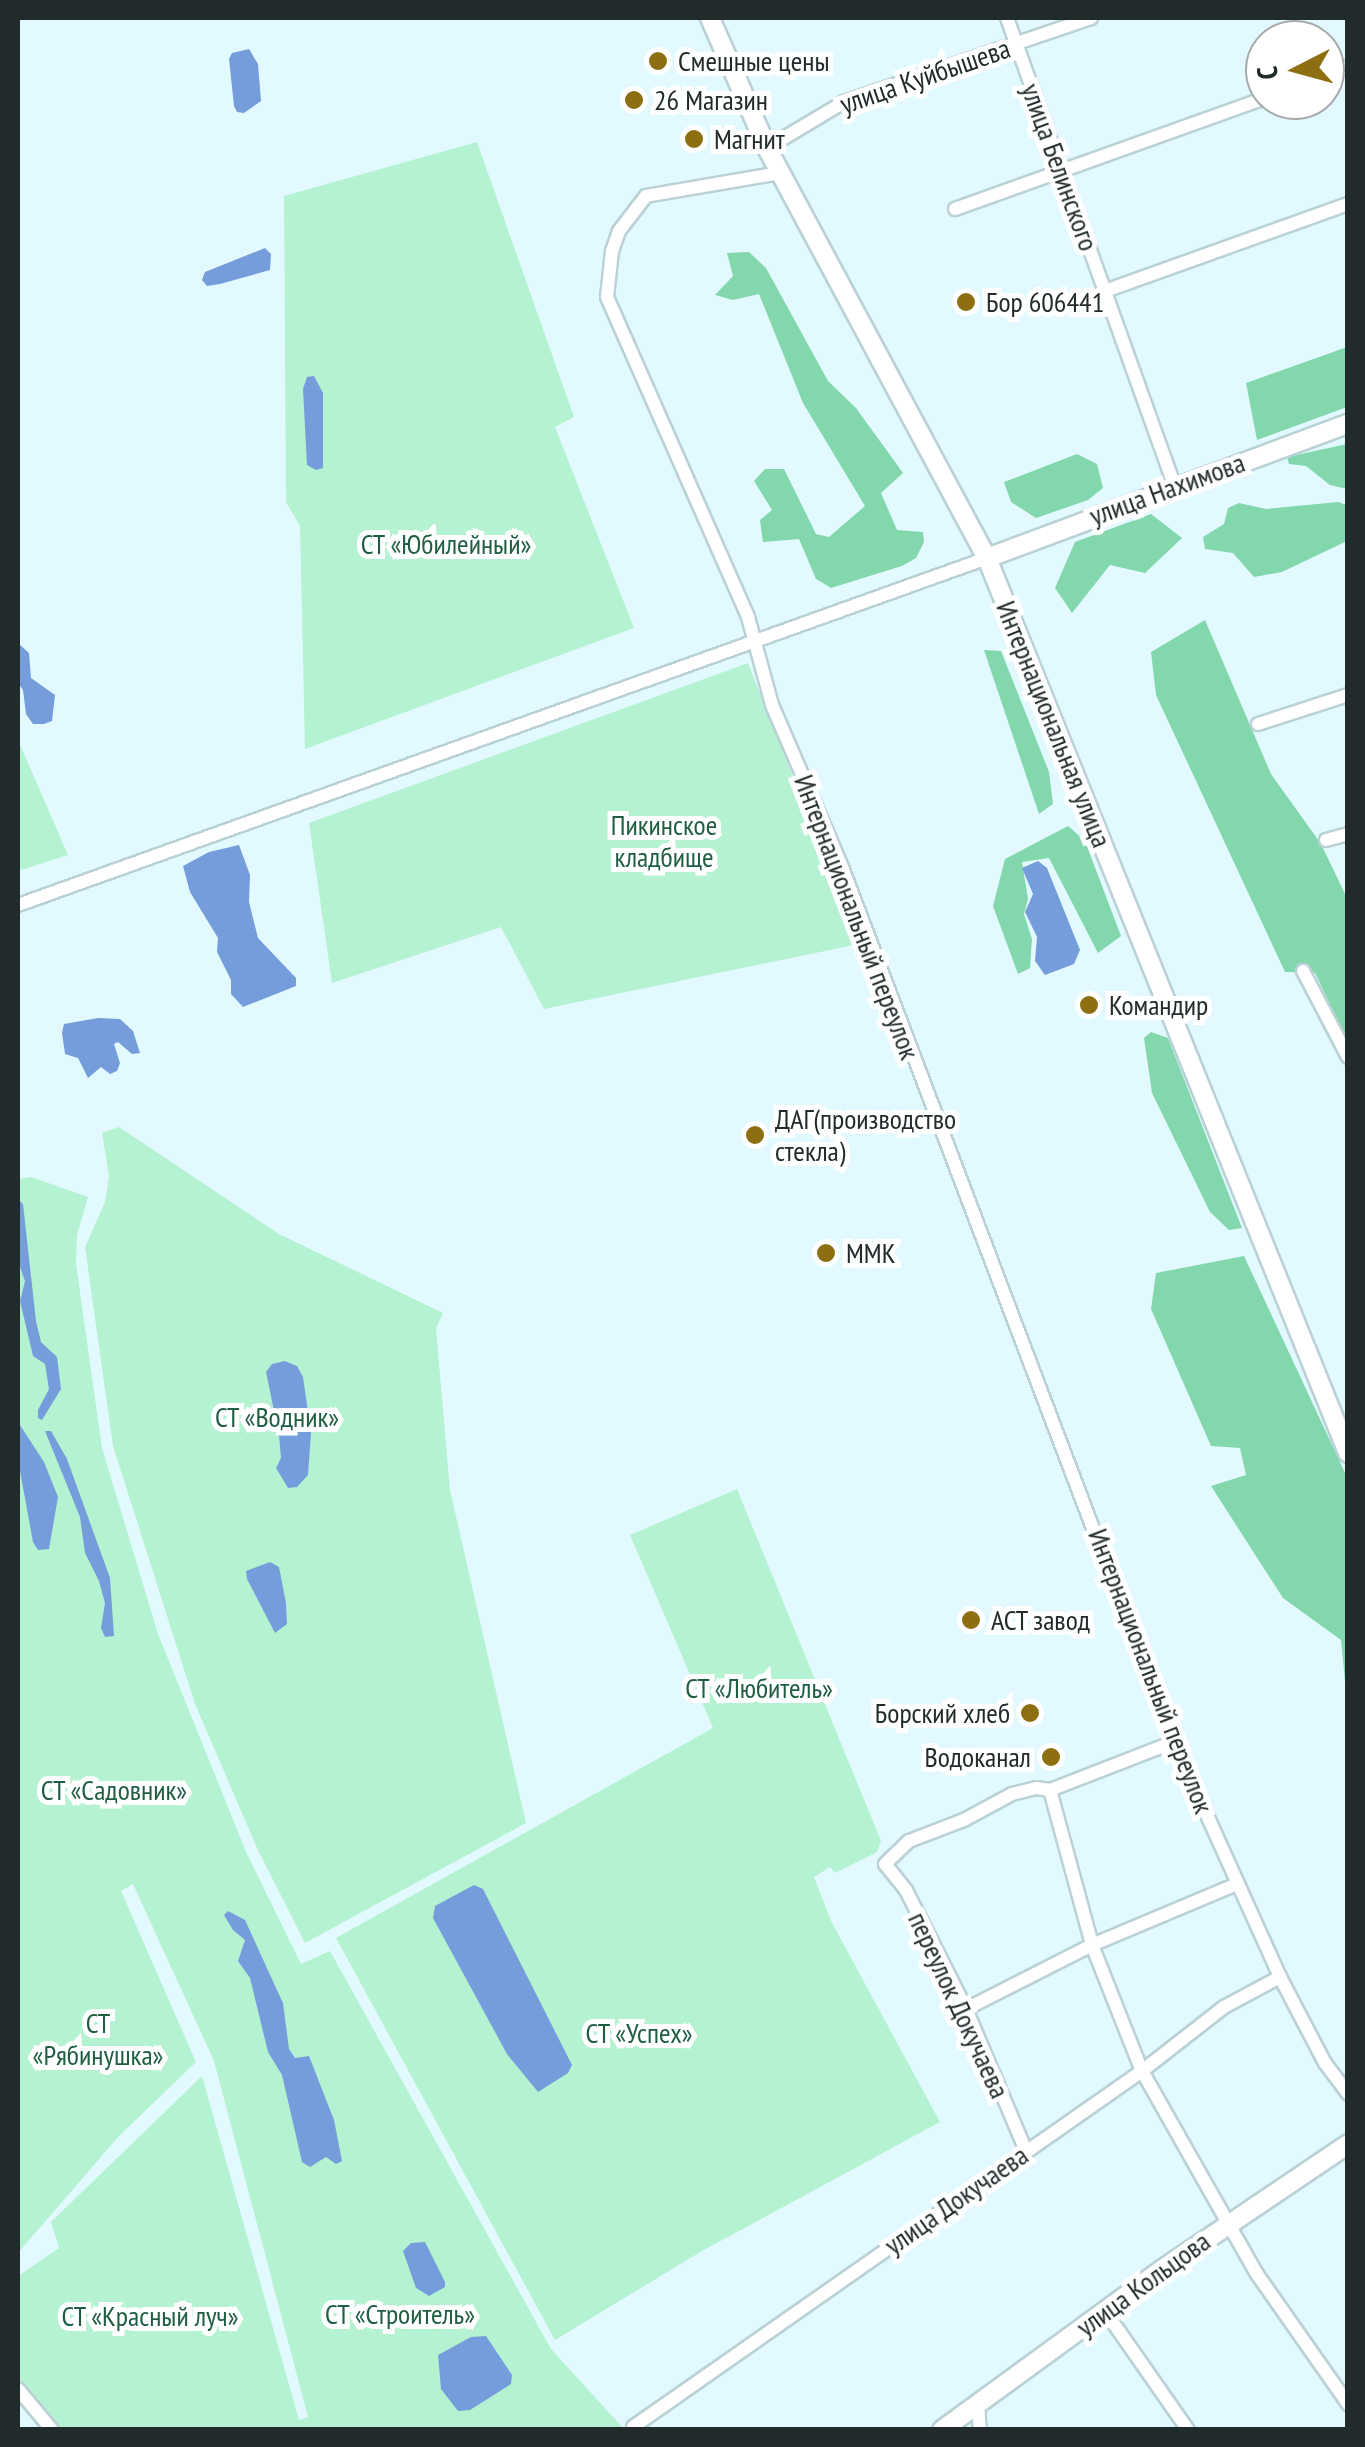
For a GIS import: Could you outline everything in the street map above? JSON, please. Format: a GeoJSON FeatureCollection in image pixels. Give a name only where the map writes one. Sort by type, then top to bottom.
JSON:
{"type":"FeatureCollection","features":[{"type":"Feature","properties":{"kind":"main road","name":"Интернациональная улица"},"geometry":{"type":"LineString","coordinates":[[713,18],[767,148],[987,558],[1348,1453]]}},
{"type":"Feature","properties":{"kind":"main road","name":"улица Нахимова"},"geometry":{"type":"LineString","coordinates":[[987,558],[1174,485],[1348,424]]}},
{"type":"Feature","properties":{"kind":"main road","name":"улица Кольцова"},"geometry":{"type":"LineString","coordinates":[[942,2430],[1226,2225],[1348,2144]]}},
{"type":"Feature","properties":{"kind":"street","name":"улица Белинского"},"geometry":{"type":"LineString","coordinates":[[1007,18],[1174,485]]}},
{"type":"Feature","properties":{"kind":"street","name":"улица Куйбышева"},"geometry":{"type":"LineString","coordinates":[[767,148],[844,102],[939,66],[1016,45],[1091,18]]}},
{"type":"Feature","properties":{"kind":"street"},"geometry":{"type":"LineString","coordinates":[[955,209],[1245,105]]}},
{"type":"Feature","properties":{"kind":"street","name":"Интернациональный переулок"},"geometry":{"type":"LineString","coordinates":[[780,172],[646,196],[619,231],[607,277],[607,298],[711,526],[755,642],[772,705],[842,867],[1174,1742],[1280,1977],[1325,2063],[1348,2094]]}},
{"type":"Feature","properties":{"kind":"street"},"geometry":{"type":"LineString","coordinates":[[1105,291],[1348,204]]}},
{"type":"Feature","properties":{"kind":"street"},"geometry":{"type":"LineString","coordinates":[[18,904],[358,779],[987,558]]}},
{"type":"Feature","properties":{"kind":"street"},"geometry":{"type":"LineString","coordinates":[[1258,724],[1348,695]]}},
{"type":"Feature","properties":{"kind":"street"},"geometry":{"type":"LineString","coordinates":[[1326,840],[1348,834]]}},
{"type":"Feature","properties":{"kind":"street"},"geometry":{"type":"LineString","coordinates":[[1303,971],[1348,1057]]}},
{"type":"Feature","properties":{"kind":"street"},"geometry":{"type":"LineString","coordinates":[[1174,1742],[1050,1790],[1092,1945],[1142,2071],[1226,2225],[1346,2401]]}},
{"type":"Feature","properties":{"kind":"street","name":"переулок Докучаева"},"geometry":{"type":"LineString","coordinates":[[1026,2151],[966,2009],[906,1890],[884,1864],[909,1841],[964,1820],[1012,1794],[1036,1788],[1050,1790]]}},
{"type":"Feature","properties":{"kind":"street"},"geometry":{"type":"LineString","coordinates":[[966,2009],[1092,1945],[1236,1884]]}},
{"type":"Feature","properties":{"kind":"street","name":"улица Докучаева"},"geometry":{"type":"LineString","coordinates":[[633,2428],[1142,2071],[1224,2007],[1280,1977]]}},
{"type":"Feature","properties":{"kind":"street"},"geometry":{"type":"LineString","coordinates":[[1104,2311],[1188,2430]]}},
{"type":"Feature","properties":{"kind":"street"},"geometry":{"type":"LineString","coordinates":[[18,2389],[52,2430]]}},
{"type":"Feature","properties":{"kind":"street"},"geometry":{"type":"LineString","coordinates":[[978,2404],[980,2430]]}},
{"type":"Feature","properties":{"kind":"green space","name":"СТ «Юбилейный»"},"geometry":{"type":"Polygon","coordinates":[[[477,142],[574,417],[555,427],[634,628],[305,749],[300,526],[286,502],[284,196],[477,142]]]}},
{"type":"Feature","properties":{"kind":"green space"},"geometry":{"type":"Polygon","coordinates":[[[749,252],[766,268],[828,381],[856,408],[903,473],[881,493],[897,530],[923,532],[924,542],[916,558],[902,566],[831,588],[816,579],[799,539],[763,542],[760,520],[772,510],[754,481],[765,469],[784,469],[816,534],[829,537],[865,506],[803,403],[759,294],[733,300],[715,295],[733,276],[727,253],[749,252]]]}},
{"type":"Feature","properties":{"kind":"green space"},"geometry":{"type":"Polygon","coordinates":[[[1347,347],[1347,407],[1257,440],[1246,383],[1347,347]]]}},
{"type":"Feature","properties":{"kind":"green space"},"geometry":{"type":"Polygon","coordinates":[[[1347,444],[1347,489],[1330,485],[1306,466],[1289,464],[1287,457],[1347,444]]]}},
{"type":"Feature","properties":{"kind":"green space"},"geometry":{"type":"Polygon","coordinates":[[[1077,454],[1097,464],[1103,488],[1088,500],[1036,518],[1011,502],[1004,482],[1077,454]]]}},
{"type":"Feature","properties":{"kind":"green space"},"geometry":{"type":"Polygon","coordinates":[[[1338,502],[1347,505],[1347,541],[1282,572],[1254,577],[1233,553],[1205,549],[1203,537],[1224,524],[1228,508],[1239,503],[1266,509],[1338,502]]]}},
{"type":"Feature","properties":{"kind":"green space"},"geometry":{"type":"Polygon","coordinates":[[[1151,514],[1182,538],[1145,573],[1110,565],[1072,613],[1055,588],[1075,542],[1151,514]]]}},
{"type":"Feature","properties":{"kind":"green space"},"geometry":{"type":"Polygon","coordinates":[[[1205,620],[1271,774],[1321,844],[1347,898],[1347,1040],[1315,973],[1285,972],[1156,695],[1151,652],[1205,620]]]}},
{"type":"Feature","properties":{"kind":"green space"},"geometry":{"type":"Polygon","coordinates":[[[984,650],[1001,651],[1049,772],[1053,804],[1039,814],[984,650]]]}},
{"type":"Feature","properties":{"kind":"green space","name":"Пикинское кладбище"},"geometry":{"type":"Polygon","coordinates":[[[748,663],[859,944],[544,1009],[501,927],[332,983],[309,823],[748,663]]]}},
{"type":"Feature","properties":{"kind":"green space"},"geometry":{"type":"Polygon","coordinates":[[[18,740],[68,855],[18,871],[18,740]]]}},
{"type":"Feature","properties":{"kind":"green space"},"geometry":{"type":"Polygon","coordinates":[[[1068,826],[1085,841],[1121,936],[1098,953],[1049,858],[1022,862],[1028,899],[1024,914],[1032,939],[1030,968],[1018,974],[993,906],[1005,859],[1068,826]]]}},
{"type":"Feature","properties":{"kind":"green space"},"geometry":{"type":"Polygon","coordinates":[[[1151,1032],[1168,1038],[1242,1228],[1229,1230],[1210,1212],[1152,1093],[1144,1038],[1151,1032]]]}},
{"type":"Feature","properties":{"kind":"green space","name":"СТ «Водник»"},"geometry":{"type":"Polygon","coordinates":[[[119,1127],[279,1234],[443,1313],[436,1329],[450,1490],[526,1823],[305,1943],[257,1848],[195,1704],[113,1446],[85,1247],[105,1202],[109,1176],[102,1133],[119,1127]]]}},
{"type":"Feature","properties":{"kind":"green space"},"geometry":{"type":"Polygon","coordinates":[[[31,1177],[88,1197],[77,1235],[76,1264],[102,1448],[158,1634],[247,1854],[301,1964],[330,1951],[551,2349],[624,2429],[60,2429],[18,2377],[18,2276],[59,2248],[51,2222],[202,2076],[299,2420],[308,2417],[214,2061],[133,1884],[121,1891],[196,2062],[119,2136],[18,2253],[18,1179],[31,1177]]]}},
{"type":"Feature","properties":{"kind":"green space"},"geometry":{"type":"Polygon","coordinates":[[[1244,1256],[1347,1477],[1347,1702],[1341,1640],[1283,1598],[1211,1486],[1246,1475],[1240,1448],[1211,1446],[1151,1309],[1156,1273],[1244,1256]]]}},
{"type":"Feature","properties":{"kind":"green space","name":"СТ «Успех»"},"geometry":{"type":"Polygon","coordinates":[[[737,1489],[881,1841],[877,1852],[835,1873],[830,1867],[814,1877],[831,1921],[940,2122],[702,2251],[555,2340],[336,1938],[713,1728],[630,1535],[737,1489]]]}},
{"type":"Feature","properties":{"kind":"water"},"geometry":{"type":"Polygon","coordinates":[[[249,49],[258,64],[261,101],[244,113],[237,112],[234,106],[229,59],[232,53],[249,49]]]}},
{"type":"Feature","properties":{"kind":"water"},"geometry":{"type":"Polygon","coordinates":[[[265,248],[271,254],[270,270],[207,286],[202,280],[205,272],[265,248]]]}},
{"type":"Feature","properties":{"kind":"water"},"geometry":{"type":"Polygon","coordinates":[[[314,376],[323,393],[323,468],[316,470],[307,465],[303,389],[307,377],[314,376]]]}},
{"type":"Feature","properties":{"kind":"water"},"geometry":{"type":"Polygon","coordinates":[[[18,643],[29,653],[31,678],[55,695],[52,721],[33,724],[26,714],[23,690],[18,683],[18,643]]]}},
{"type":"Feature","properties":{"kind":"water"},"geometry":{"type":"Polygon","coordinates":[[[239,845],[250,875],[249,902],[258,938],[296,978],[296,986],[243,1007],[231,994],[231,980],[217,952],[218,938],[190,892],[183,866],[209,852],[239,845]]]}},
{"type":"Feature","properties":{"kind":"water"},"geometry":{"type":"Polygon","coordinates":[[[1038,861],[1047,868],[1080,950],[1074,964],[1045,975],[1035,961],[1037,937],[1025,912],[1033,894],[1022,868],[1038,861]]]}},
{"type":"Feature","properties":{"kind":"water"},"geometry":{"type":"Polygon","coordinates":[[[120,1019],[133,1031],[140,1053],[132,1054],[118,1042],[114,1044],[120,1063],[117,1071],[110,1074],[101,1067],[88,1078],[78,1058],[65,1054],[62,1033],[64,1024],[120,1019]]]}},
{"type":"Feature","properties":{"kind":"water"},"geometry":{"type":"Polygon","coordinates":[[[18,1199],[23,1204],[36,1321],[41,1342],[57,1357],[61,1389],[42,1420],[38,1410],[49,1389],[45,1364],[33,1356],[20,1301],[25,1281],[18,1261],[18,1199]]]}},
{"type":"Feature","properties":{"kind":"water"},"geometry":{"type":"Polygon","coordinates":[[[285,1361],[297,1366],[303,1377],[311,1433],[308,1475],[297,1487],[288,1488],[276,1468],[281,1458],[279,1435],[266,1372],[272,1364],[285,1361]]]}},
{"type":"Feature","properties":{"kind":"water"},"geometry":{"type":"Polygon","coordinates":[[[18,1422],[44,1462],[58,1497],[49,1549],[38,1550],[33,1542],[18,1460],[18,1422]]]}},
{"type":"Feature","properties":{"kind":"water"},"geometry":{"type":"Polygon","coordinates":[[[45,1431],[51,1431],[67,1459],[110,1578],[114,1636],[105,1637],[101,1628],[105,1603],[99,1581],[85,1553],[80,1517],[45,1431]]]}},
{"type":"Feature","properties":{"kind":"water"},"geometry":{"type":"Polygon","coordinates":[[[270,1562],[279,1567],[286,1603],[287,1624],[275,1633],[246,1571],[270,1562]]]}},
{"type":"Feature","properties":{"kind":"water"},"geometry":{"type":"Polygon","coordinates":[[[474,1885],[483,1889],[572,2065],[568,2073],[538,2092],[507,2054],[433,1918],[435,1906],[474,1885]]]}},
{"type":"Feature","properties":{"kind":"water"},"geometry":{"type":"Polygon","coordinates":[[[228,1911],[245,1920],[283,2003],[289,2049],[295,2058],[309,2056],[334,2120],[342,2161],[336,2164],[326,2157],[310,2167],[302,2162],[282,2075],[268,2052],[250,1978],[238,1961],[245,1940],[224,1915],[228,1911]]]}},
{"type":"Feature","properties":{"kind":"water"},"geometry":{"type":"Polygon","coordinates":[[[425,2242],[445,2282],[445,2287],[429,2296],[416,2288],[403,2251],[411,2243],[425,2242]]]}},
{"type":"Feature","properties":{"kind":"water"},"geometry":{"type":"Polygon","coordinates":[[[486,2336],[512,2375],[511,2384],[470,2410],[458,2411],[441,2389],[438,2355],[471,2337],[486,2336]]]}},
{"type":"Feature","properties":{"kind":"place","name":"Смешные цены"},"geometry":{"type":"Point","coordinates":[658,61]}},
{"type":"Feature","properties":{"kind":"place","name":"26 Магазин"},"geometry":{"type":"Point","coordinates":[634,100]}},
{"type":"Feature","properties":{"kind":"place","name":"Магнит"},"geometry":{"type":"Point","coordinates":[694,139]}},
{"type":"Feature","properties":{"kind":"place","name":"Бор 606441"},"geometry":{"type":"Point","coordinates":[966,302]}},
{"type":"Feature","properties":{"kind":"place","name":"Командир"},"geometry":{"type":"Point","coordinates":[1089,1005]}},
{"type":"Feature","properties":{"kind":"place","name":"ДАГ(производство стекла)"},"geometry":{"type":"Point","coordinates":[755,1135]}},
{"type":"Feature","properties":{"kind":"place","name":"ММК"},"geometry":{"type":"Point","coordinates":[826,1253]}},
{"type":"Feature","properties":{"kind":"place","name":"АСТ завод"},"geometry":{"type":"Point","coordinates":[971,1620]}},
{"type":"Feature","properties":{"kind":"place","name":"Борский хлеб"},"geometry":{"type":"Point","coordinates":[1030,1713]}},
{"type":"Feature","properties":{"kind":"place","name":"Водоканал"},"geometry":{"type":"Point","coordinates":[1051,1757]}},
{"type":"Feature","properties":{"kind":"park label","name":"СТ «Любитель»"},"geometry":{"type":"Point","coordinates":[759,1688]}},
{"type":"Feature","properties":{"kind":"park label","name":"СТ «Садовник»"},"geometry":{"type":"Point","coordinates":[114,1790]}},
{"type":"Feature","properties":{"kind":"park label","name":"СТ «Рябинушка»"},"geometry":{"type":"Point","coordinates":[98,2039]}},
{"type":"Feature","properties":{"kind":"park label","name":"СТ «Строитель»"},"geometry":{"type":"Point","coordinates":[400,2314]}},
{"type":"Feature","properties":{"kind":"park label","name":"СТ «Красный луч»"},"geometry":{"type":"Point","coordinates":[150,2316]}}]}
